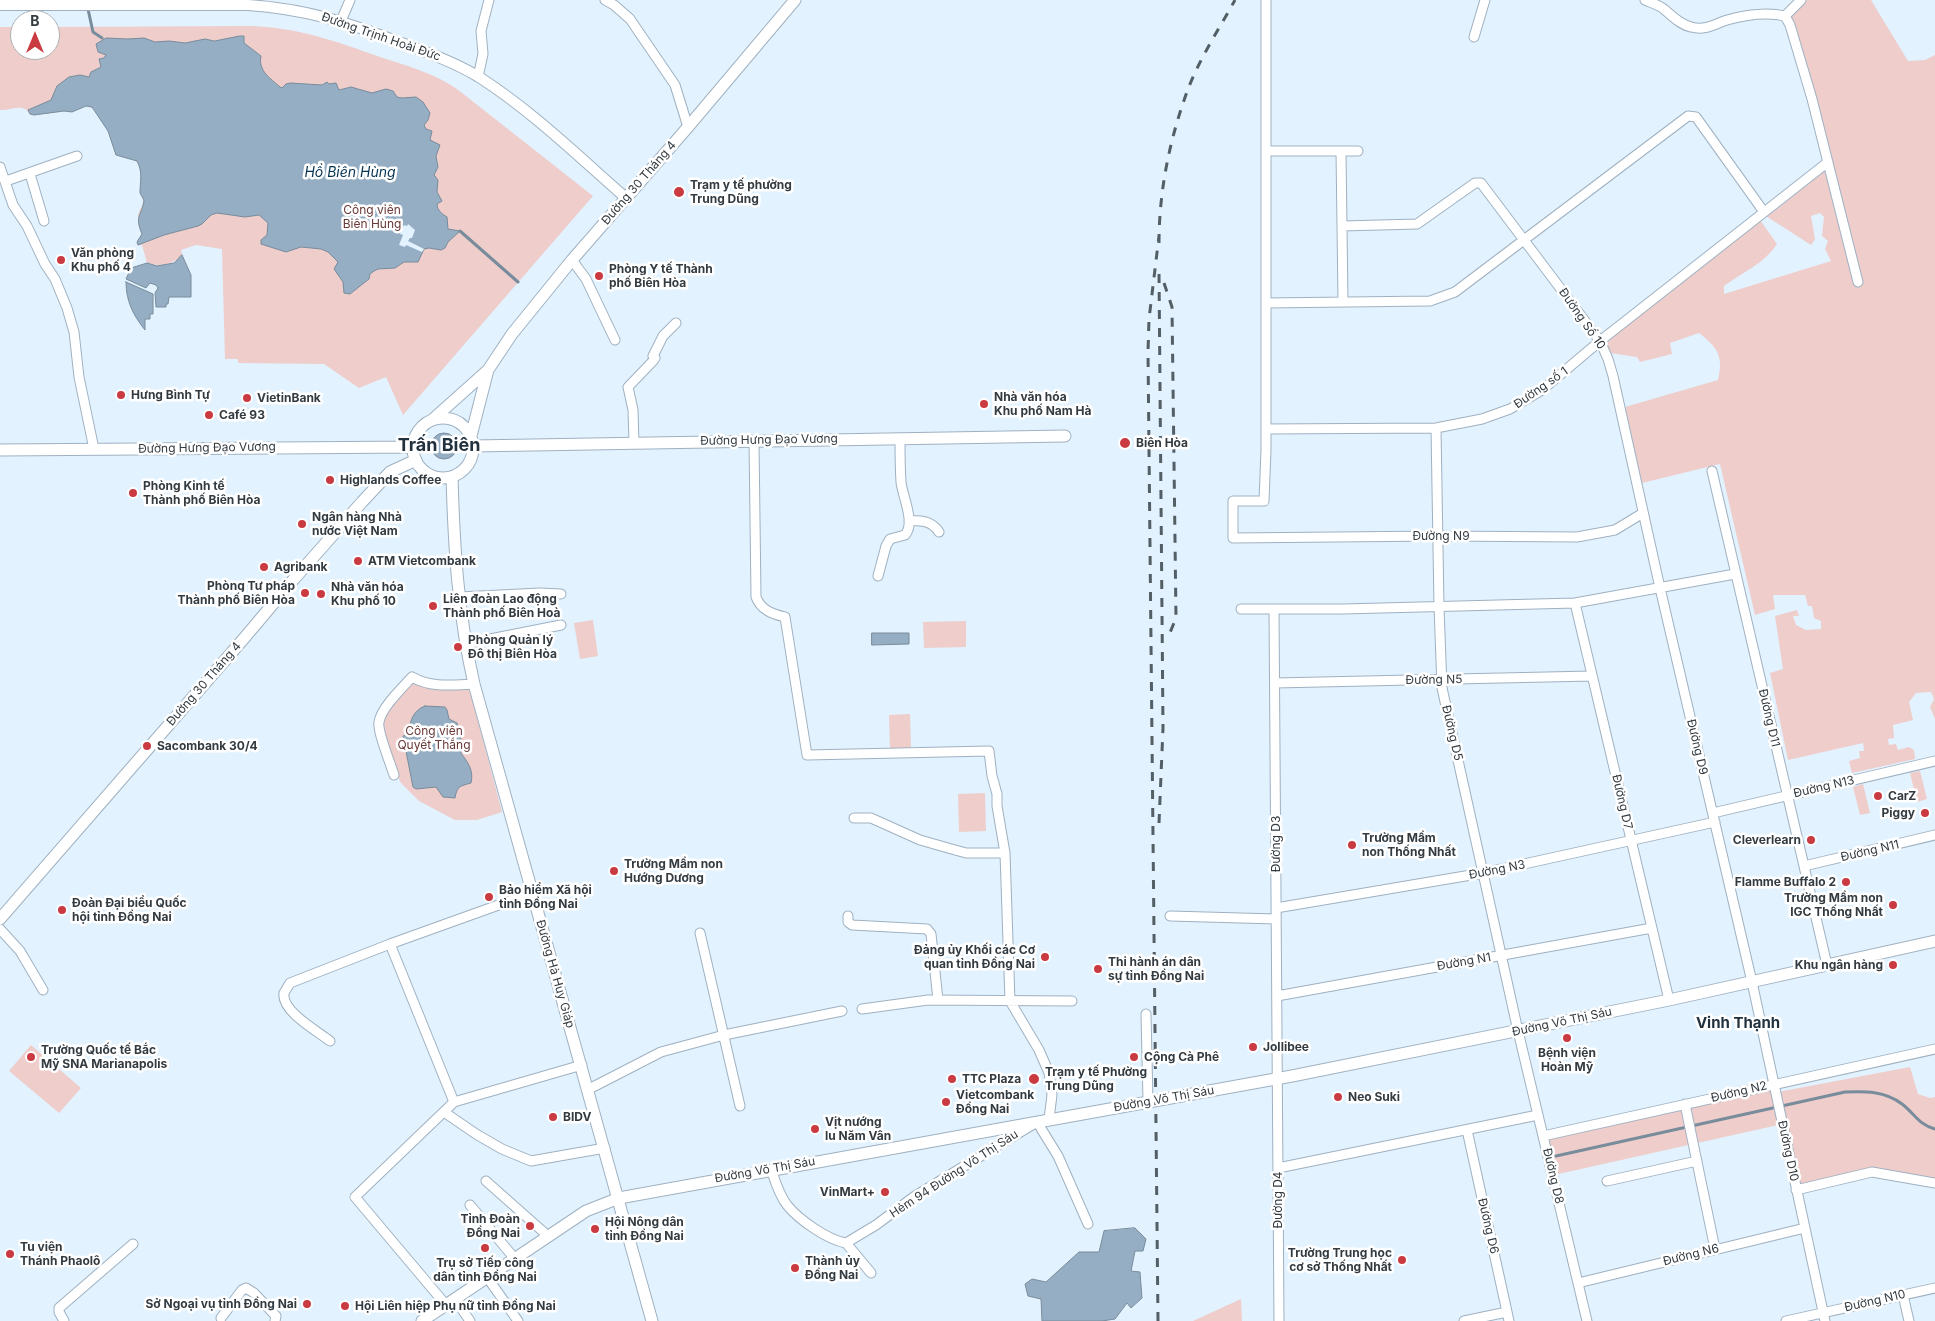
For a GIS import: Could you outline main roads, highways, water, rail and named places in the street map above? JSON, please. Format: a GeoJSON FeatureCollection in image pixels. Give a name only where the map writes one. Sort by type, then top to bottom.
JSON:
{"type":"FeatureCollection","features":[{"type":"Feature","properties":{"kind":"main road","name":"Đường 30 Tháng 4"},"geometry":{"type":"LineString","coordinates":[[432,420],[488,370],[522,320],[795,0]]}},
{"type":"Feature","properties":{"kind":"main road","name":"Đường 30 Tháng 4"},"geometry":{"type":"LineString","coordinates":[[472,441],[488,370]]}},
{"type":"Feature","properties":{"kind":"main road"},"geometry":{"type":"LineString","coordinates":[[445,418],[454,420],[462,425],[472,441],[472,456],[468,465],[452,477],[442,478],[429,474],[422,469],[416,460],[413,447],[418,431],[432,420],[445,418]]}},
{"type":"Feature","properties":{"kind":"main road","name":"Đường Hưng Đạo Vương"},"geometry":{"type":"LineString","coordinates":[[472,441],[754,441],[1065,436]]}},
{"type":"Feature","properties":{"kind":"main road","name":"Đường Hưng Đạo Vương"},"geometry":{"type":"LineString","coordinates":[[0,450],[413,447]]}},
{"type":"Feature","properties":{"kind":"main road","name":"Đường 30 Tháng 4"},"geometry":{"type":"LineString","coordinates":[[0,919],[246,636],[294,578],[362,502],[390,472],[416,460]]}},
{"type":"Feature","properties":{"kind":"main road","name":"Đường Hà Huy Giáp"},"geometry":{"type":"LineString","coordinates":[[452,477],[454,541],[459,597],[465,644],[474,684],[589,1089],[652,1321]]}},
{"type":"Feature","properties":{"kind":"main road","name":"Đường Võ Thị Sáu"},"geometry":{"type":"LineString","coordinates":[[422,1321],[591,1208],[619,1198],[1277,1079],[1669,1000],[1935,941]]}},
{"type":"Feature","properties":{"kind":"water","name":"Hồ Biên Hùng"},"geometry":{"type":"Polygon","coordinates":[[[244,36],[244,43],[261,56],[263,70],[282,88],[290,83],[322,85],[327,82],[329,84],[336,83],[339,90],[351,87],[372,93],[386,89],[393,91],[397,97],[416,97],[423,102],[430,113],[424,125],[426,129],[432,131],[430,140],[440,145],[436,156],[438,167],[434,175],[438,180],[437,192],[442,201],[437,206],[440,212],[447,217],[448,229],[460,231],[448,242],[445,248],[441,250],[424,249],[418,262],[404,262],[395,268],[378,269],[370,274],[369,279],[350,294],[344,293],[343,282],[334,269],[338,262],[328,252],[321,249],[301,247],[286,252],[261,244],[261,240],[267,235],[268,223],[259,215],[245,217],[217,213],[211,215],[198,226],[164,235],[138,245],[137,242],[142,234],[139,219],[144,200],[140,193],[141,173],[137,161],[116,155],[108,131],[92,107],[86,106],[72,112],[64,111],[34,115],[30,114],[28,110],[51,100],[57,86],[69,77],[80,75],[89,77],[91,72],[101,67],[99,59],[104,58],[106,55],[98,52],[96,44],[106,38],[144,38],[155,42],[185,43],[205,39],[214,41],[244,36]]]}},
{"type":"Feature","properties":{"kind":"water"},"geometry":{"type":"Polygon","coordinates":[[[182,255],[191,275],[191,297],[169,297],[166,307],[156,307],[155,293],[158,288],[156,285],[150,283],[146,288],[126,279],[131,268],[147,263],[157,266],[174,263],[182,255]]]}},
{"type":"Feature","properties":{"kind":"water"},"geometry":{"type":"Polygon","coordinates":[[[126,282],[153,294],[153,314],[150,314],[150,319],[145,319],[145,330],[131,308],[126,282]]]}},
{"type":"Feature","properties":{"kind":"water"},"geometry":{"type":"Polygon","coordinates":[[[444,433],[453,437],[457,446],[453,455],[444,459],[435,455],[431,446],[435,437],[444,433]]]}},
{"type":"Feature","properties":{"kind":"water"},"geometry":{"type":"Polygon","coordinates":[[[872,633],[909,633],[909,644],[872,645],[872,633]]]}},
{"type":"Feature","properties":{"kind":"water"},"geometry":{"type":"Polygon","coordinates":[[[425,706],[445,707],[449,719],[457,723],[461,739],[461,753],[470,767],[472,778],[471,783],[458,789],[455,798],[443,797],[436,787],[416,789],[413,787],[403,736],[410,734],[410,726],[414,714],[425,706]]]}},
{"type":"Feature","properties":{"kind":"water"},"geometry":{"type":"Polygon","coordinates":[[[1135,1228],[1146,1239],[1143,1251],[1135,1251],[1131,1271],[1140,1272],[1142,1298],[1131,1308],[1127,1303],[1115,1319],[1102,1321],[1042,1321],[1041,1299],[1028,1296],[1025,1284],[1032,1279],[1046,1282],[1079,1252],[1099,1252],[1104,1231],[1135,1228]]]}},
{"type":"Feature","properties":{"kind":"waterway"},"geometry":{"type":"LineString","coordinates":[[86,0],[93,32],[102,38]]}},
{"type":"Feature","properties":{"kind":"waterway"},"geometry":{"type":"LineString","coordinates":[[460,231],[518,282]]}},
{"type":"Feature","properties":{"kind":"waterway"},"geometry":{"type":"LineString","coordinates":[[1556,1156],[1845,1092],[1867,1092],[1889,1096],[1906,1107],[1925,1125],[1935,1129]]}},
{"type":"Feature","properties":{"kind":"railway"},"geometry":{"type":"LineString","coordinates":[[1159,243],[1163,184],[1176,126],[1198,66],[1235,0]]}},
{"type":"Feature","properties":{"kind":"railway"},"geometry":{"type":"LineString","coordinates":[[1158,1321],[1148,352],[1149,319],[1159,236]]}},
{"type":"Feature","properties":{"kind":"railway"},"geometry":{"type":"LineString","coordinates":[[1159,273],[1163,728],[1159,823]]}},
{"type":"Feature","properties":{"kind":"railway"},"geometry":{"type":"LineString","coordinates":[[1164,283],[1172,307],[1176,618],[1169,635]]}},
{"type":"Feature","properties":{"kind":"place","name":"Trạm y tế phường Trung Dũng"},"geometry":{"type":"Point","coordinates":[679,192]}},
{"type":"Feature","properties":{"kind":"place","name":"Văn phòng Khu phố 4"},"geometry":{"type":"Point","coordinates":[61,260]}},
{"type":"Feature","properties":{"kind":"place","name":"Phòng Y tế Thành phố Biên Hòa"},"geometry":{"type":"Point","coordinates":[599,276]}},
{"type":"Feature","properties":{"kind":"place","name":"Hưng Bình Tự"},"geometry":{"type":"Point","coordinates":[121,395]}},
{"type":"Feature","properties":{"kind":"place","name":"VietinBank"},"geometry":{"type":"Point","coordinates":[247,398]}},
{"type":"Feature","properties":{"kind":"place","name":"Nhà văn hóa Khu phố Nam Hà"},"geometry":{"type":"Point","coordinates":[984,404]}},
{"type":"Feature","properties":{"kind":"place","name":"Café 93"},"geometry":{"type":"Point","coordinates":[209,415]}},
{"type":"Feature","properties":{"kind":"place","name":"Biên Hòa"},"geometry":{"type":"Point","coordinates":[1125,443]}},
{"type":"Feature","properties":{"kind":"place","name":"Highlands Coffee"},"geometry":{"type":"Point","coordinates":[330,480]}},
{"type":"Feature","properties":{"kind":"place","name":"Phòng Kinh tế Thành phố Biên Hòa"},"geometry":{"type":"Point","coordinates":[133,493]}},
{"type":"Feature","properties":{"kind":"place","name":"Ngân hàng Nhà nước Việt Nam"},"geometry":{"type":"Point","coordinates":[302,524]}},
{"type":"Feature","properties":{"kind":"place","name":"ATM Vietcombank"},"geometry":{"type":"Point","coordinates":[358,561]}},
{"type":"Feature","properties":{"kind":"place","name":"Agribank"},"geometry":{"type":"Point","coordinates":[264,567]}},
{"type":"Feature","properties":{"kind":"place","name":"Phòng Tư pháp Thành phố Biên Hòa"},"geometry":{"type":"Point","coordinates":[305,593]}},
{"type":"Feature","properties":{"kind":"place","name":"Nhà văn hóa Khu phố 10"},"geometry":{"type":"Point","coordinates":[321,594]}},
{"type":"Feature","properties":{"kind":"place","name":"Liên đoàn Lao động Thành phố Biên Hoà"},"geometry":{"type":"Point","coordinates":[433,606]}},
{"type":"Feature","properties":{"kind":"place","name":"Phòng Quản lý Đô thị Biên Hòa"},"geometry":{"type":"Point","coordinates":[458,647]}},
{"type":"Feature","properties":{"kind":"place","name":"Sacombank 30/4"},"geometry":{"type":"Point","coordinates":[147,746]}},
{"type":"Feature","properties":{"kind":"place","name":"CarZ"},"geometry":{"type":"Point","coordinates":[1878,796]}},
{"type":"Feature","properties":{"kind":"place","name":"Piggy"},"geometry":{"type":"Point","coordinates":[1925,813]}},
{"type":"Feature","properties":{"kind":"place","name":"Cleverlearn"},"geometry":{"type":"Point","coordinates":[1811,840]}},
{"type":"Feature","properties":{"kind":"place","name":"Trường Mầm non Thống Nhất"},"geometry":{"type":"Point","coordinates":[1352,845]}},
{"type":"Feature","properties":{"kind":"place","name":"Trường Mầm non Hướng Dương"},"geometry":{"type":"Point","coordinates":[614,871]}},
{"type":"Feature","properties":{"kind":"place","name":"Flamme Buffalo 2"},"geometry":{"type":"Point","coordinates":[1846,882]}},
{"type":"Feature","properties":{"kind":"place","name":"Bảo hiểm Xã hội tỉnh Đồng Nai"},"geometry":{"type":"Point","coordinates":[489,897]}},
{"type":"Feature","properties":{"kind":"place","name":"Trường Mầm non IGC Thống Nhất"},"geometry":{"type":"Point","coordinates":[1893,905]}},
{"type":"Feature","properties":{"kind":"place","name":"Đoàn Đại biểu Quốc hội tỉnh Đồng Nai"},"geometry":{"type":"Point","coordinates":[62,910]}},
{"type":"Feature","properties":{"kind":"place","name":"Đảng ủy Khối các Cơ quan tỉnh Đồng Nai"},"geometry":{"type":"Point","coordinates":[1045,957]}},
{"type":"Feature","properties":{"kind":"place","name":"Khu ngân hàng"},"geometry":{"type":"Point","coordinates":[1893,965]}},
{"type":"Feature","properties":{"kind":"place","name":"Thi hành án dân sự tỉnh Đồng Nai"},"geometry":{"type":"Point","coordinates":[1098,969]}},
{"type":"Feature","properties":{"kind":"place","name":"Bệnh viện Hoàn Mỹ"},"geometry":{"type":"Point","coordinates":[1567,1038]}},
{"type":"Feature","properties":{"kind":"place","name":"Jollibee"},"geometry":{"type":"Point","coordinates":[1253,1047]}},
{"type":"Feature","properties":{"kind":"place","name":"Trường Quốc tế Bắc Mỹ SNA Marianapolis"},"geometry":{"type":"Point","coordinates":[31,1057]}},
{"type":"Feature","properties":{"kind":"place","name":"Cộng Cà Phê"},"geometry":{"type":"Point","coordinates":[1134,1057]}},
{"type":"Feature","properties":{"kind":"place","name":"TTC Plaza"},"geometry":{"type":"Point","coordinates":[952,1079]}},
{"type":"Feature","properties":{"kind":"place","name":"Trạm y tế Phường Trung Dũng"},"geometry":{"type":"Point","coordinates":[1034,1079]}},
{"type":"Feature","properties":{"kind":"place","name":"Neo Suki"},"geometry":{"type":"Point","coordinates":[1338,1097]}},
{"type":"Feature","properties":{"kind":"place","name":"Vietcombank Đồng Nai"},"geometry":{"type":"Point","coordinates":[946,1102]}},
{"type":"Feature","properties":{"kind":"place","name":"BIDV"},"geometry":{"type":"Point","coordinates":[553,1117]}},
{"type":"Feature","properties":{"kind":"place","name":"Vịt nướng lu Năm Vân"},"geometry":{"type":"Point","coordinates":[815,1129]}},
{"type":"Feature","properties":{"kind":"place","name":"VinMart+"},"geometry":{"type":"Point","coordinates":[885,1192]}},
{"type":"Feature","properties":{"kind":"place","name":"Tỉnh Đoàn Đồng Nai"},"geometry":{"type":"Point","coordinates":[530,1226]}},
{"type":"Feature","properties":{"kind":"place","name":"Hội Nông dân tỉnh Đồng Nai"},"geometry":{"type":"Point","coordinates":[595,1229]}},
{"type":"Feature","properties":{"kind":"place","name":"Trụ sở Tiếp công dân tỉnh Đồng Nai"},"geometry":{"type":"Point","coordinates":[485,1248]}},
{"type":"Feature","properties":{"kind":"place","name":"Tu viện Thánh Phaolô"},"geometry":{"type":"Point","coordinates":[10,1254]}},
{"type":"Feature","properties":{"kind":"place","name":"Trường Trung học cơ sở Thống Nhất"},"geometry":{"type":"Point","coordinates":[1402,1260]}},
{"type":"Feature","properties":{"kind":"place","name":"Thành ủy Đồng Nai"},"geometry":{"type":"Point","coordinates":[795,1268]}},
{"type":"Feature","properties":{"kind":"place","name":"Sở Ngoại vụ tỉnh Đồng Nai"},"geometry":{"type":"Point","coordinates":[307,1304]}},
{"type":"Feature","properties":{"kind":"place","name":"Hội Liên hiệp Phụ nữ tỉnh Đồng Nai"},"geometry":{"type":"Point","coordinates":[345,1306]}},
{"type":"Feature","properties":{"kind":"district","name":"Trấn Biên"},"geometry":{"type":"Point","coordinates":[439,446]}},
{"type":"Feature","properties":{"kind":"district","name":"Vinh Thạnh"},"geometry":{"type":"Point","coordinates":[1738,1023]}},
{"type":"Feature","properties":{"kind":"park label","name":"Công viên Biên Hùng"},"geometry":{"type":"Point","coordinates":[372,217]}},
{"type":"Feature","properties":{"kind":"park label","name":"Công viên Quyết Thắng"},"geometry":{"type":"Point","coordinates":[434,738]}}]}
